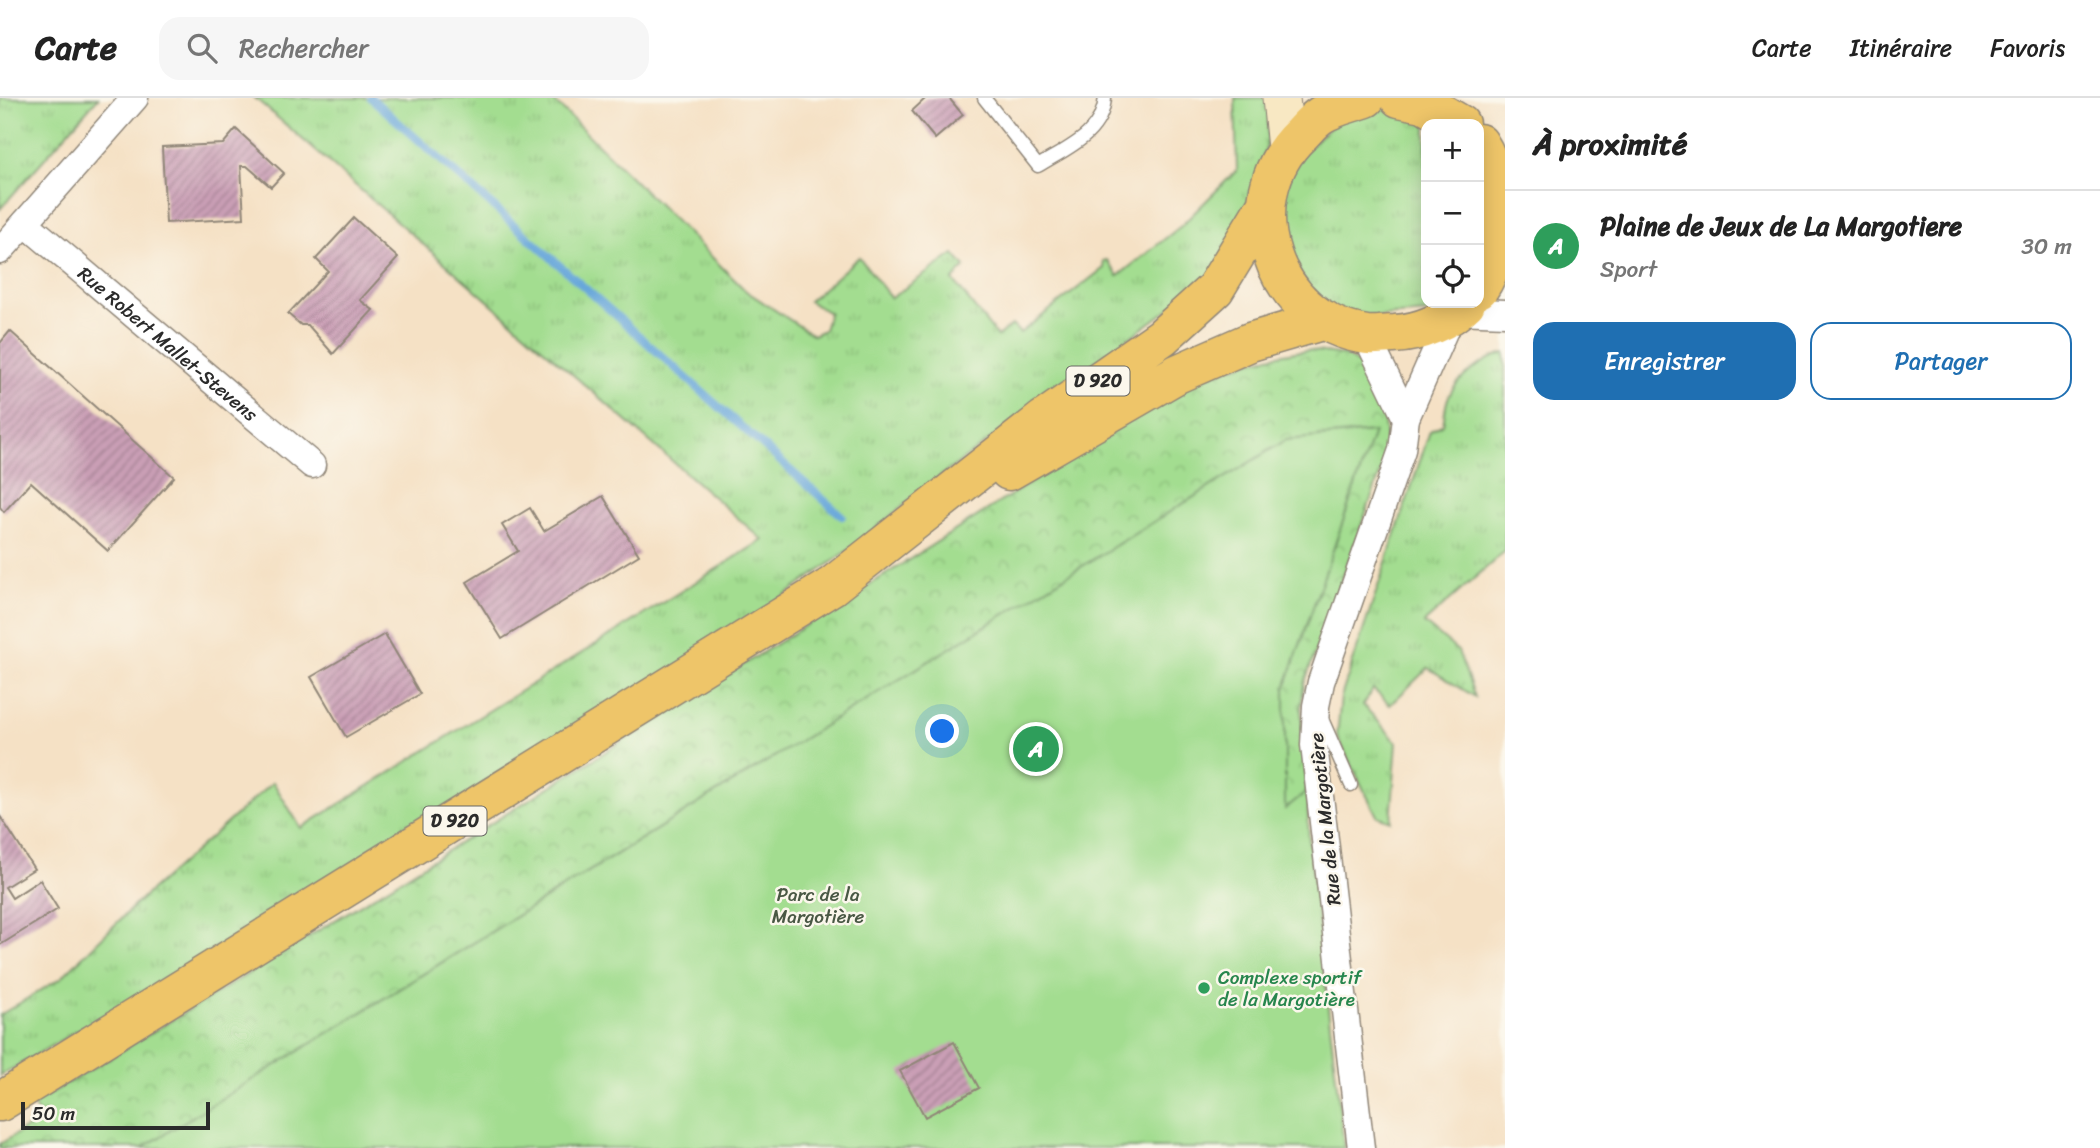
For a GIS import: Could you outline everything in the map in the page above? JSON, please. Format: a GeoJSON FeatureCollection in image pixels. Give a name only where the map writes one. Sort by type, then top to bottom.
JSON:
{"type":"FeatureCollection","features":[{"type":"Feature","properties":{"kind":"main road"},"geometry":{"type":"LineString","coordinates":[[1366,98],[1321,115],[1286,148],[1272,176],[1265,207],[1267,240],[1278,272],[1298,299],[1325,320],[1366,335],[1411,333],[1458,308]]}},
{"type":"Feature","properties":{"kind":"main road"},"geometry":{"type":"LineString","coordinates":[[1422,100],[1452,119]]}},
{"type":"Feature","properties":{"kind":"main road"},"geometry":{"type":"LineString","coordinates":[[1484,150],[1503,183],[1505,220],[1502,257],[1484,280]]}},
{"type":"Feature","properties":{"kind":"main road","name":"D 920"},"geometry":{"type":"LineString","coordinates":[[0,1102],[832,586],[904,532],[1044,419],[1162,337],[1215,289],[1265,207]]}},
{"type":"Feature","properties":{"kind":"main road","name":"D 920"},"geometry":{"type":"LineString","coordinates":[[904,532],[1177,374],[1251,342],[1325,320]]}},
{"type":"Feature","properties":{"kind":"street"},"geometry":{"type":"LineString","coordinates":[[0,251],[135,98]]}},
{"type":"Feature","properties":{"kind":"street"},"geometry":{"type":"LineString","coordinates":[[1281,98],[1286,148]]}},
{"type":"Feature","properties":{"kind":"street","name":"Rue Robert Mallet-Stevens"},"geometry":{"type":"LineString","coordinates":[[24,223],[312,465]]}},
{"type":"Feature","properties":{"kind":"street","name":"Rue de la Margotière"},"geometry":{"type":"LineString","coordinates":[[1361,1148],[1314,745],[1316,706],[1321,682],[1402,450],[1406,418],[1462,308]]}},
{"type":"Feature","properties":{"kind":"street"},"geometry":{"type":"LineString","coordinates":[[1479,308],[1505,313]]}},
{"type":"Feature","properties":{"kind":"street"},"geometry":{"type":"LineString","coordinates":[[1366,335],[1406,418]]}},
{"type":"Feature","properties":{"kind":"lane"},"geometry":{"type":"LineString","coordinates":[[1002,98],[987,102],[1038,166],[1090,134],[1104,114],[1105,98]]}},
{"type":"Feature","properties":{"kind":"lane"},"geometry":{"type":"LineString","coordinates":[[1316,706],[1351,785]]}},
{"type":"Feature","properties":{"kind":"green space"},"geometry":{"type":"Polygon","coordinates":[[[0,98],[98,98],[0,209],[0,98]]]}},
{"type":"Feature","properties":{"kind":"green space"},"geometry":{"type":"Polygon","coordinates":[[[255,98],[551,98],[746,291],[813,335],[824,330],[829,313],[809,301],[859,257],[891,298],[954,254],[965,267],[953,280],[997,336],[1012,325],[1020,333],[1104,268],[1103,261],[1107,260],[1118,276],[1181,226],[1237,170],[1235,98],[1269,98],[1267,145],[1233,244],[1215,275],[931,483],[853,547],[738,629],[101,1022],[82,1028],[0,1076],[0,1015],[61,978],[140,900],[273,782],[301,828],[763,540],[255,98]]]}},
{"type":"Feature","properties":{"kind":"green space"},"geometry":{"type":"Polygon","coordinates":[[[1366,98],[1421,122],[1421,308],[1461,308],[1458,311],[1325,320],[1265,207],[1272,176],[1366,98]]]}},
{"type":"Feature","properties":{"kind":"green space","name":"Parc de la Margotière"},"geometry":{"type":"Polygon","coordinates":[[[1309,350],[1344,355],[1370,371],[1380,394],[1388,452],[1304,684],[1301,708],[1307,791],[1155,921],[170,1148],[0,1148],[0,1144],[41,1119],[33,1104],[464,840],[1176,390],[1241,364],[1309,350]]]}},
{"type":"Feature","properties":{"kind":"green space"},"geometry":{"type":"Polygon","coordinates":[[[1505,353],[1505,551],[1424,623],[1458,651],[1475,697],[1428,668],[1390,705],[1373,689],[1363,705],[1397,742],[1391,821],[1377,816],[1337,736],[1341,697],[1430,431],[1443,424],[1448,399],[1465,375],[1505,353]]]}},
{"type":"Feature","properties":{"kind":"green space","name":"Parc de la Margotière"},"geometry":{"type":"Polygon","coordinates":[[[1374,432],[1285,688],[1285,809],[1307,791],[1309,841],[1344,1148],[142,1148],[1286,440],[1374,432]]]}},
{"type":"Feature","properties":{"kind":"building"},"geometry":{"type":"Polygon","coordinates":[[[926,98],[949,98],[963,115],[935,139],[912,111],[926,98]]]}},
{"type":"Feature","properties":{"kind":"building"},"geometry":{"type":"Polygon","coordinates":[[[236,129],[284,173],[271,187],[247,166],[241,166],[244,218],[166,223],[162,147],[223,144],[236,129]]]}},
{"type":"Feature","properties":{"kind":"building"},"geometry":{"type":"Polygon","coordinates":[[[354,218],[398,258],[360,300],[373,310],[333,354],[308,325],[301,325],[288,314],[328,271],[316,259],[354,218]]]}},
{"type":"Feature","properties":{"kind":"building"},"geometry":{"type":"Polygon","coordinates":[[[10,331],[174,477],[108,551],[31,482],[4,512],[0,507],[0,343],[10,331]]]}},
{"type":"Feature","properties":{"kind":"building"},"geometry":{"type":"Polygon","coordinates":[[[603,496],[639,555],[502,639],[467,582],[518,551],[502,525],[530,508],[544,531],[603,496]]]}},
{"type":"Feature","properties":{"kind":"building"},"geometry":{"type":"Polygon","coordinates":[[[385,634],[420,694],[346,737],[311,677],[385,634]]]}},
{"type":"Feature","properties":{"kind":"building"},"geometry":{"type":"Polygon","coordinates":[[[0,816],[34,869],[5,887],[12,898],[40,880],[58,909],[0,945],[0,816]]]}},
{"type":"Feature","properties":{"kind":"building"},"geometry":{"type":"Polygon","coordinates":[[[954,1042],[979,1088],[925,1117],[900,1071],[954,1042]]]}},
{"type":"Feature","properties":{"kind":"waterway"},"geometry":{"type":"LineString","coordinates":[[371,98],[842,516]]}},
{"type":"Feature","properties":{"kind":"place","name":"Plaine de Jeux de La Margotiere"},"geometry":{"type":"Point","coordinates":[1036,749]}},
{"type":"Feature","properties":{"kind":"place","name":"Complexe sportif de la Margotière"},"geometry":{"type":"Point","coordinates":[1204,988]}}]}
